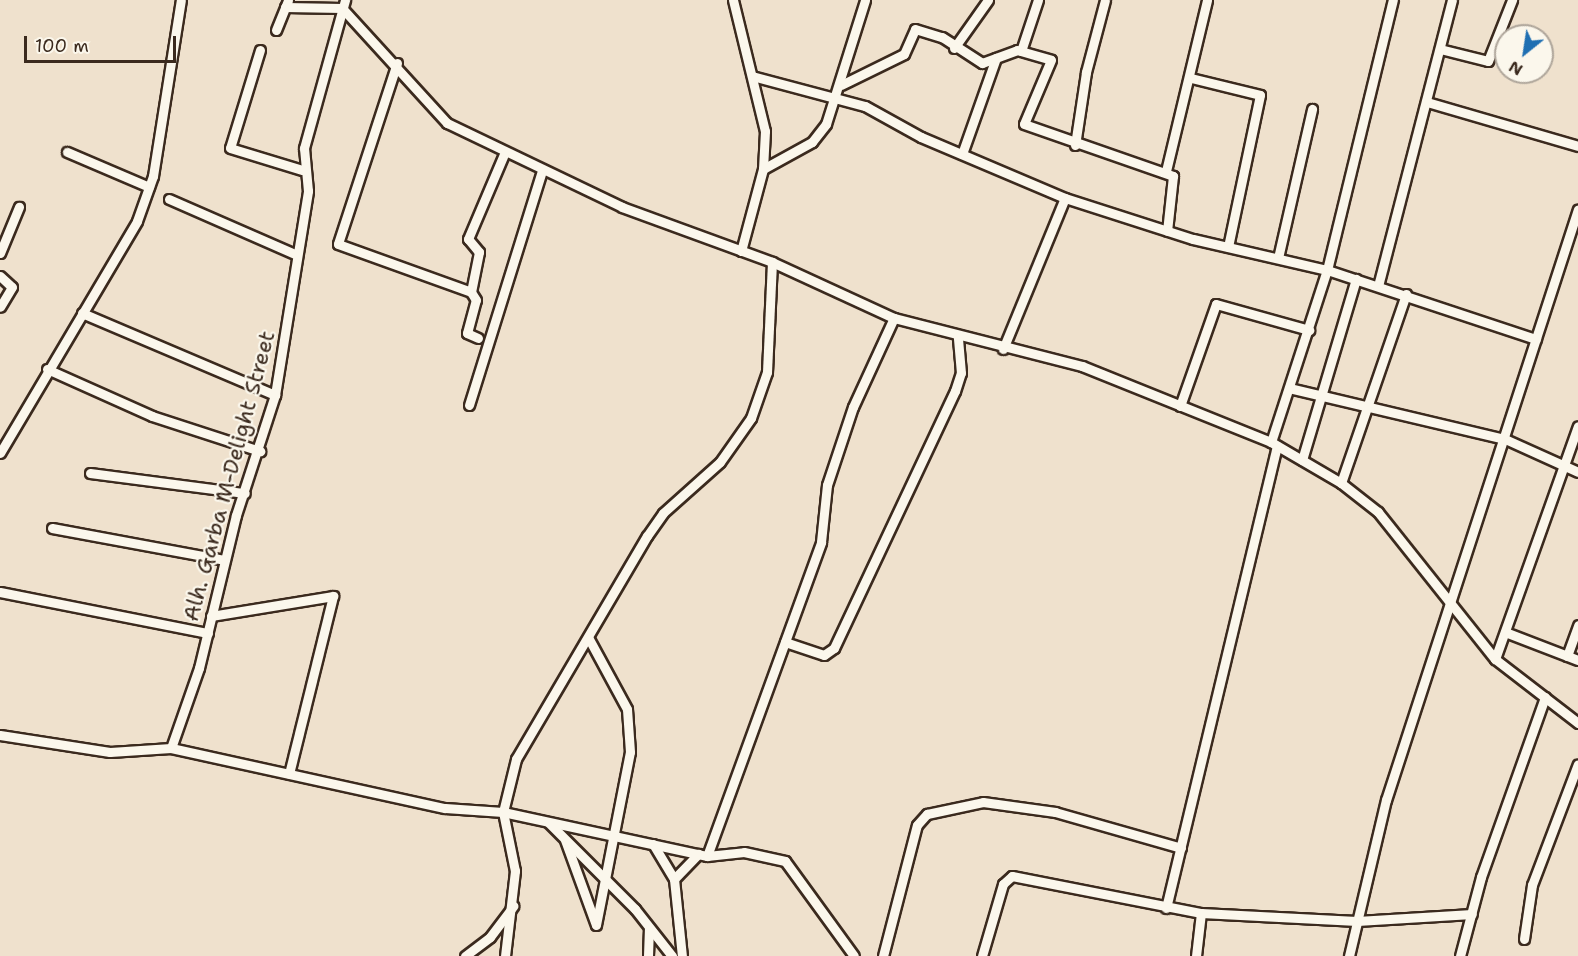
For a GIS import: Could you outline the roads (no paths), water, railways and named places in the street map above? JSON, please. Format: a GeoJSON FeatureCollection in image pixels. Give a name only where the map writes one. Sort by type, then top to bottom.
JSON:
{"type":"FeatureCollection","features":[{"type":"Feature","properties":{"kind":"street"},"geometry":{"type":"LineString","coordinates":[[0,453],[46,369],[81,313],[115,266],[149,187],[181,0]]}},
{"type":"Feature","properties":{"kind":"street"},"geometry":{"type":"LineString","coordinates":[[733,0],[765,131],[764,169],[741,251]]}},
{"type":"Feature","properties":{"kind":"street"},"geometry":{"type":"LineString","coordinates":[[764,169],[812,141],[838,99],[865,0]]}},
{"type":"Feature","properties":{"kind":"street"},"geometry":{"type":"LineString","coordinates":[[954,48],[988,0]]}},
{"type":"Feature","properties":{"kind":"street"},"geometry":{"type":"LineString","coordinates":[[1021,51],[1038,0]]}},
{"type":"Feature","properties":{"kind":"street"},"geometry":{"type":"LineString","coordinates":[[1075,145],[1086,72],[1106,0]]}},
{"type":"Feature","properties":{"kind":"street"},"geometry":{"type":"LineString","coordinates":[[1166,171],[1191,78],[1207,0]]}},
{"type":"Feature","properties":{"kind":"street"},"geometry":{"type":"LineString","coordinates":[[1166,908],[1274,444],[1289,388],[1327,270],[1394,0]]}},
{"type":"Feature","properties":{"kind":"street"},"geometry":{"type":"LineString","coordinates":[[1378,286],[1452,0]]}},
{"type":"Feature","properties":{"kind":"street"},"geometry":{"type":"LineString","coordinates":[[1440,50],[1488,61],[1512,0]]}},
{"type":"Feature","properties":{"kind":"street"},"geometry":{"type":"LineString","coordinates":[[276,30],[286,4],[344,4],[447,123],[504,154],[772,262],[894,318],[1003,349],[1082,366],[1274,444],[1341,483],[1401,537],[1450,605],[1495,659],[1578,723]]}},
{"type":"Feature","properties":{"kind":"street","name":"Alh. Garba M-Delight Street"},"geometry":{"type":"LineString","coordinates":[[171,748],[208,633],[224,560],[260,451],[275,395],[295,254],[308,191],[302,170],[344,4]]}},
{"type":"Feature","properties":{"kind":"street"},"geometry":{"type":"LineString","coordinates":[[842,85],[904,54],[915,29],[982,63],[1021,51],[1051,60],[1024,124],[1075,145],[1166,171],[1176,182],[1167,231]]}},
{"type":"Feature","properties":{"kind":"street"},"geometry":{"type":"LineString","coordinates":[[260,50],[230,148],[302,170]]}},
{"type":"Feature","properties":{"kind":"street"},"geometry":{"type":"LineString","coordinates":[[962,154],[996,58]]}},
{"type":"Feature","properties":{"kind":"street"},"geometry":{"type":"LineString","coordinates":[[397,63],[339,244],[471,292],[476,300],[467,333],[478,338]]}},
{"type":"Feature","properties":{"kind":"street"},"geometry":{"type":"LineString","coordinates":[[752,75],[883,113],[962,154],[1065,198],[1167,231],[1327,270],[1406,294],[1536,339]]}},
{"type":"Feature","properties":{"kind":"street"},"geometry":{"type":"LineString","coordinates":[[1191,78],[1260,95],[1228,247]]}},
{"type":"Feature","properties":{"kind":"street"},"geometry":{"type":"LineString","coordinates":[[1427,102],[1578,146]]}},
{"type":"Feature","properties":{"kind":"street"},"geometry":{"type":"LineString","coordinates":[[1278,258],[1312,110]]}},
{"type":"Feature","properties":{"kind":"street"},"geometry":{"type":"LineString","coordinates":[[67,152],[149,187]]}},
{"type":"Feature","properties":{"kind":"street"},"geometry":{"type":"LineString","coordinates":[[471,292],[479,252],[468,239],[504,154]]}},
{"type":"Feature","properties":{"kind":"street"},"geometry":{"type":"LineString","coordinates":[[469,405],[542,171]]}},
{"type":"Feature","properties":{"kind":"street"},"geometry":{"type":"LineString","coordinates":[[1003,349],[1065,198]]}},
{"type":"Feature","properties":{"kind":"street"},"geometry":{"type":"LineString","coordinates":[[170,199],[295,254]]}},
{"type":"Feature","properties":{"kind":"street"},"geometry":{"type":"LineString","coordinates":[[0,253],[20,207]]}},
{"type":"Feature","properties":{"kind":"street"},"geometry":{"type":"LineString","coordinates":[[1349,956],[1386,800],[1505,440],[1578,209]]}},
{"type":"Feature","properties":{"kind":"street"},"geometry":{"type":"LineString","coordinates":[[505,956],[513,905],[515,871],[503,812],[516,759],[663,513],[720,462],[751,418],[767,372],[772,262]]}},
{"type":"Feature","properties":{"kind":"street"},"geometry":{"type":"LineString","coordinates":[[0,276],[12,287],[0,307]]}},
{"type":"Feature","properties":{"kind":"street"},"geometry":{"type":"LineString","coordinates":[[1302,460],[1356,279]]}},
{"type":"Feature","properties":{"kind":"street"},"geometry":{"type":"LineString","coordinates":[[1341,483],[1370,406],[1406,294]]}},
{"type":"Feature","properties":{"kind":"street"},"geometry":{"type":"LineString","coordinates":[[1180,406],[1216,304],[1309,330]]}},
{"type":"Feature","properties":{"kind":"street"},"geometry":{"type":"LineString","coordinates":[[81,313],[275,395]]}},
{"type":"Feature","properties":{"kind":"street"},"geometry":{"type":"LineString","coordinates":[[674,879],[702,855],[785,642],[821,542],[827,485],[853,407],[894,318]]}},
{"type":"Feature","properties":{"kind":"street"},"geometry":{"type":"LineString","coordinates":[[785,642],[832,653],[955,392],[961,373],[958,337]]}},
{"type":"Feature","properties":{"kind":"street"},"geometry":{"type":"LineString","coordinates":[[46,369],[152,416],[260,451]]}},
{"type":"Feature","properties":{"kind":"street"},"geometry":{"type":"LineString","coordinates":[[1289,388],[1505,440],[1578,472]]}},
{"type":"Feature","properties":{"kind":"street"},"geometry":{"type":"LineString","coordinates":[[1495,659],[1565,468],[1578,426]]}},
{"type":"Feature","properties":{"kind":"street"},"geometry":{"type":"LineString","coordinates":[[90,473],[245,493]]}},
{"type":"Feature","properties":{"kind":"street"},"geometry":{"type":"LineString","coordinates":[[52,528],[224,560]]}},
{"type":"Feature","properties":{"kind":"street"},"geometry":{"type":"LineString","coordinates":[[0,592],[208,633]]}},
{"type":"Feature","properties":{"kind":"street"},"geometry":{"type":"LineString","coordinates":[[212,616],[333,597],[289,774]]}},
{"type":"Feature","properties":{"kind":"street"},"geometry":{"type":"LineString","coordinates":[[1567,656],[1578,625]]}},
{"type":"Feature","properties":{"kind":"street"},"geometry":{"type":"LineString","coordinates":[[1505,632],[1578,660]]}},
{"type":"Feature","properties":{"kind":"street"},"geometry":{"type":"LineString","coordinates":[[565,840],[596,925],[611,835],[630,752],[627,709],[589,639]]}},
{"type":"Feature","properties":{"kind":"street"},"geometry":{"type":"LineString","coordinates":[[1460,956],[1545,697]]}},
{"type":"Feature","properties":{"kind":"street"},"geometry":{"type":"LineString","coordinates":[[0,735],[110,753],[171,748],[445,808],[503,812],[702,855],[744,852],[785,861],[854,956]]}},
{"type":"Feature","properties":{"kind":"street"},"geometry":{"type":"LineString","coordinates":[[1524,939],[1532,885],[1578,764]]}},
{"type":"Feature","properties":{"kind":"street"},"geometry":{"type":"LineString","coordinates":[[884,956],[917,825],[927,814],[983,802],[1054,812],[1181,849]]}},
{"type":"Feature","properties":{"kind":"street"},"geometry":{"type":"LineString","coordinates":[[548,822],[604,877],[672,956]]}},
{"type":"Feature","properties":{"kind":"street"},"geometry":{"type":"LineString","coordinates":[[652,844],[674,879],[682,956]]}},
{"type":"Feature","properties":{"kind":"street"},"geometry":{"type":"LineString","coordinates":[[982,956],[1003,884],[1012,876],[1166,908],[1201,913],[1357,921],[1472,914]]}},
{"type":"Feature","properties":{"kind":"street"},"geometry":{"type":"LineString","coordinates":[[465,956],[490,937],[513,905]]}},
{"type":"Feature","properties":{"kind":"street"},"geometry":{"type":"LineString","coordinates":[[1196,956],[1201,913]]}},
{"type":"Feature","properties":{"kind":"street"},"geometry":{"type":"LineString","coordinates":[[648,956],[649,929]]}}]}
